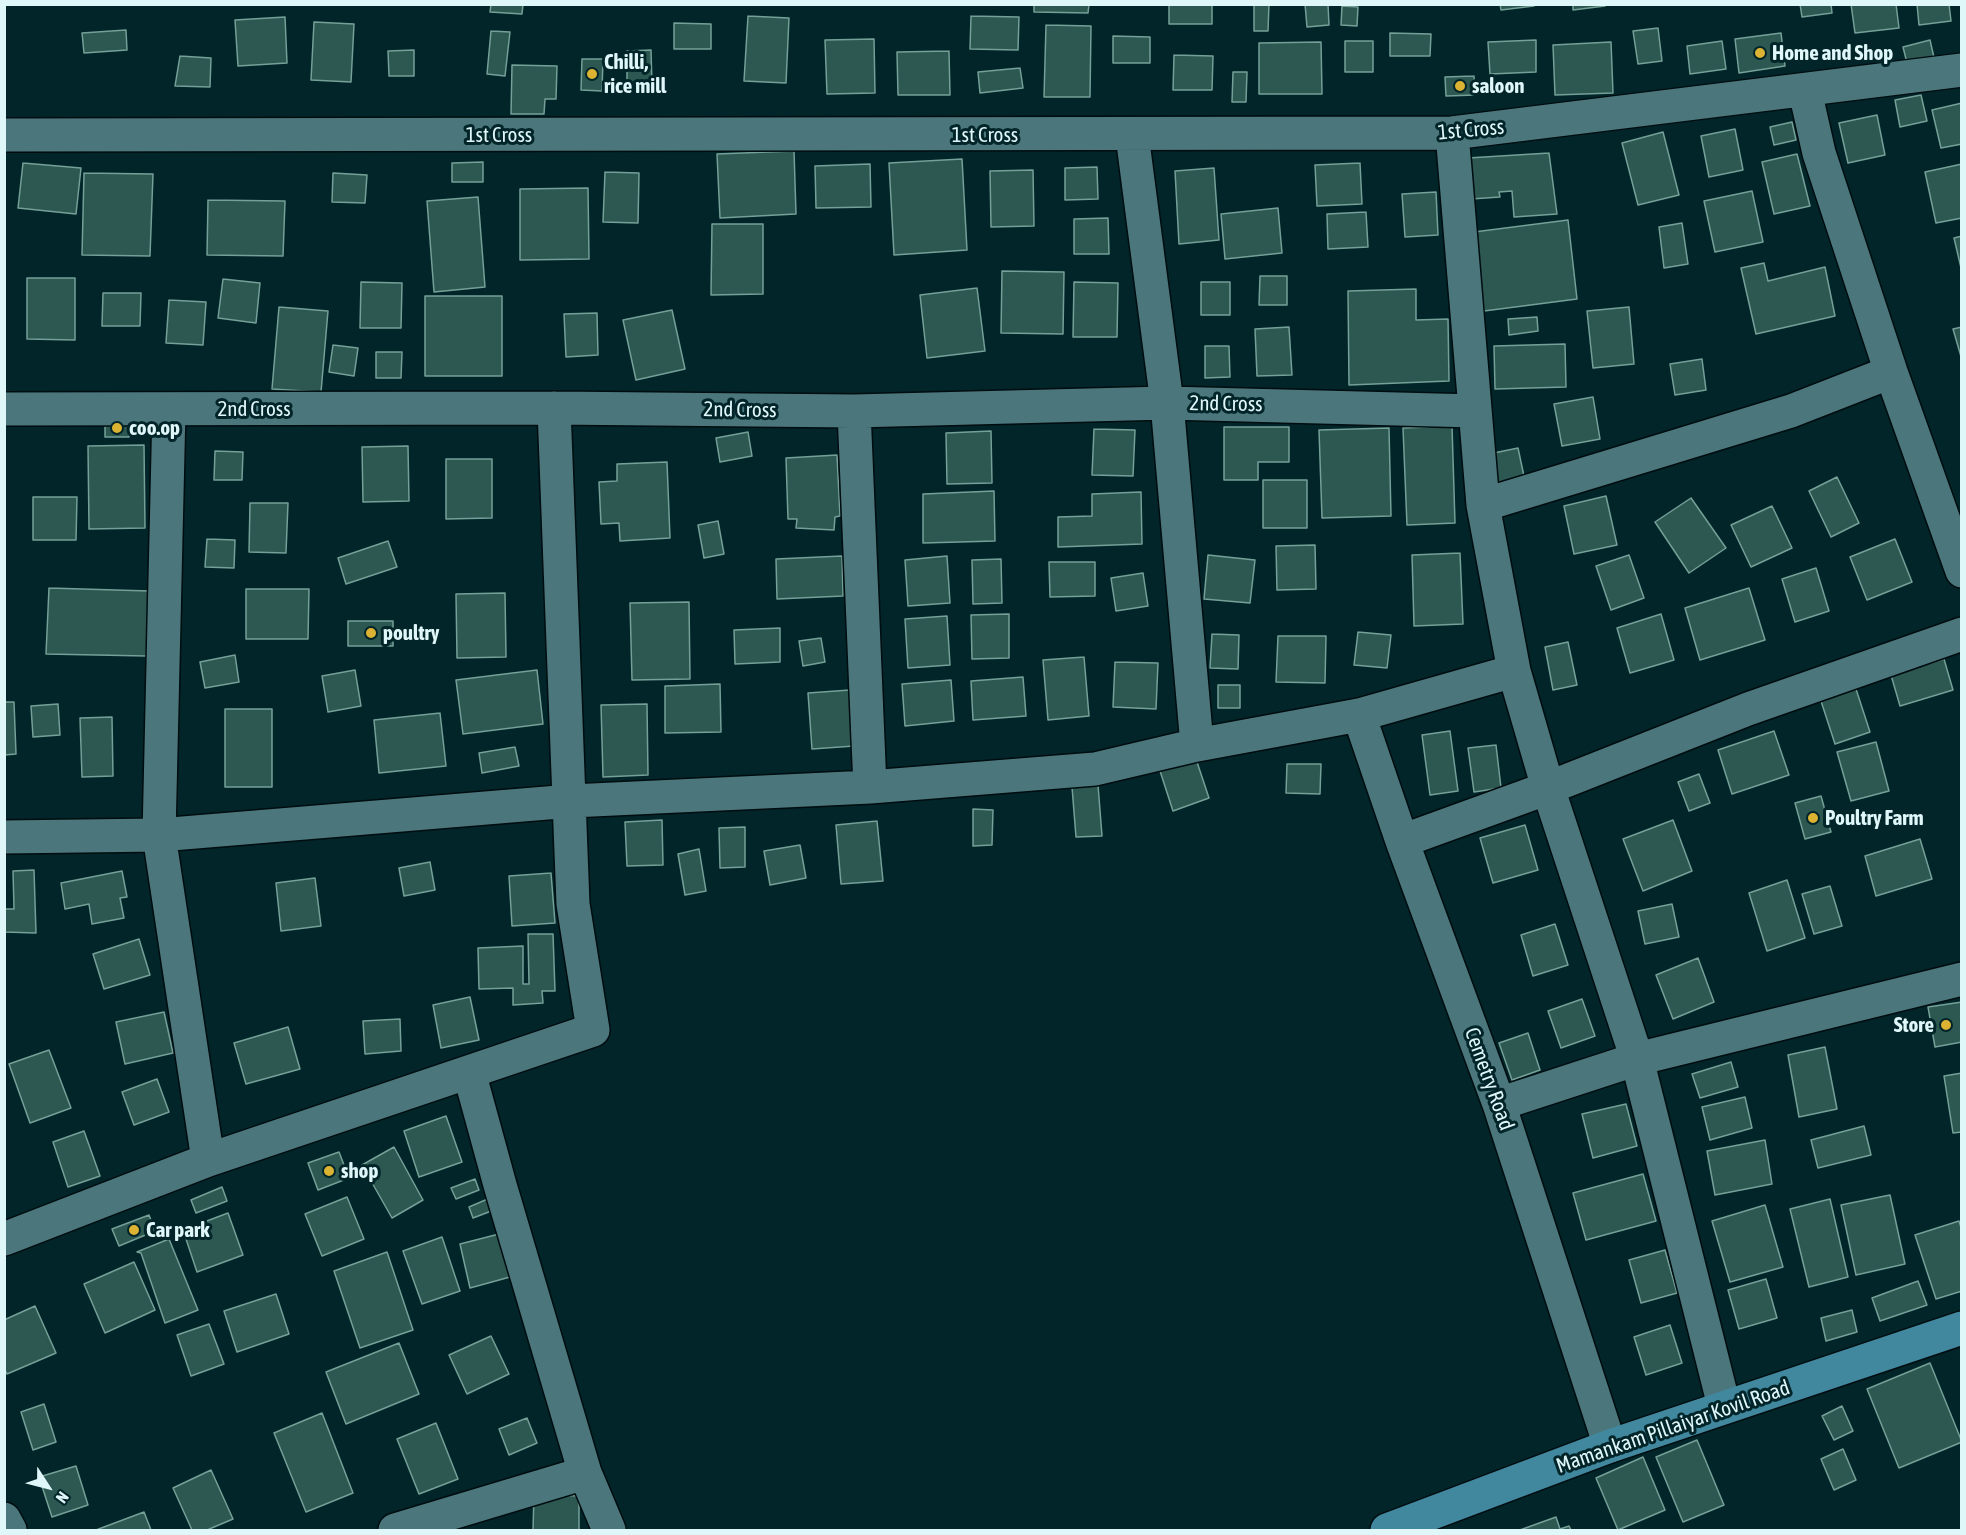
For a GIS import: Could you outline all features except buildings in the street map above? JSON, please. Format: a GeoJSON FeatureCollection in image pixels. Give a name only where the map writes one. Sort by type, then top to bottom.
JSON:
{"type":"FeatureCollection","features":[{"type":"Feature","properties":{"kind":"main road","name":"Mamankam Pillaiyar Kovil Road"},"geometry":{"type":"LineString","coordinates":[[1387,1530],[1610,1446],[1962,1328]]}},
{"type":"Feature","properties":{"kind":"street","name":"1st Cross"},"geometry":{"type":"LineString","coordinates":[[4,135],[1452,133],[1962,70]]}},
{"type":"Feature","properties":{"kind":"street"},"geometry":{"type":"LineString","coordinates":[[1805,91],[1819,153],[1891,372],[1962,571]]}},
{"type":"Feature","properties":{"kind":"street"},"geometry":{"type":"LineString","coordinates":[[1452,133],[1482,505],[1514,672],[1548,788],[1637,1059],[1724,1406]]}},
{"type":"Feature","properties":{"kind":"street"},"geometry":{"type":"LineString","coordinates":[[1132,135],[1167,403],[1197,745]]}},
{"type":"Feature","properties":{"kind":"street"},"geometry":{"type":"LineString","coordinates":[[1482,505],[1791,411],[1891,372]]}},
{"type":"Feature","properties":{"kind":"street","name":"2nd Cross"},"geometry":{"type":"LineString","coordinates":[[4,409],[554,408],[854,411],[1167,403],[1475,411]]}},
{"type":"Feature","properties":{"kind":"street"},"geometry":{"type":"LineString","coordinates":[[4,1239],[208,1160],[593,1030],[573,904],[571,801],[554,408]]}},
{"type":"Feature","properties":{"kind":"street"},"geometry":{"type":"LineString","coordinates":[[169,409],[159,835],[208,1160]]}},
{"type":"Feature","properties":{"kind":"street"},"geometry":{"type":"LineString","coordinates":[[854,411],[870,787]]}},
{"type":"Feature","properties":{"kind":"street"},"geometry":{"type":"LineString","coordinates":[[1402,841],[1548,788],[1748,709],[1962,634]]}},
{"type":"Feature","properties":{"kind":"street"},"geometry":{"type":"LineString","coordinates":[[4,837],[159,835],[571,801],[870,787],[1095,769],[1197,745],[1359,715],[1514,672]]}},
{"type":"Feature","properties":{"kind":"street","name":"Cemetry Road"},"geometry":{"type":"LineString","coordinates":[[1359,715],[1402,841],[1499,1104],[1610,1446]]}},
{"type":"Feature","properties":{"kind":"street"},"geometry":{"type":"LineString","coordinates":[[1499,1104],[1637,1059],[1962,979]]}},
{"type":"Feature","properties":{"kind":"street"},"geometry":{"type":"LineString","coordinates":[[469,1072],[585,1473],[609,1530]]}},
{"type":"Feature","properties":{"kind":"street"},"geometry":{"type":"LineString","coordinates":[[395,1530],[585,1473]]}},
{"type":"Feature","properties":{"kind":"street"},"geometry":{"type":"LineString","coordinates":[[4,1519],[10,1530]]}},
{"type":"Feature","properties":{"kind":"place","name":"Home and Shop"},"geometry":{"type":"Point","coordinates":[1760,53]}},
{"type":"Feature","properties":{"kind":"place","name":"Chilli, rice mill"},"geometry":{"type":"Point","coordinates":[592,74]}},
{"type":"Feature","properties":{"kind":"place","name":"saloon"},"geometry":{"type":"Point","coordinates":[1460,86]}},
{"type":"Feature","properties":{"kind":"place","name":"coo.op"},"geometry":{"type":"Point","coordinates":[117,428]}},
{"type":"Feature","properties":{"kind":"place","name":"poultry"},"geometry":{"type":"Point","coordinates":[371,633]}},
{"type":"Feature","properties":{"kind":"place","name":"Poultry Farm"},"geometry":{"type":"Point","coordinates":[1813,818]}},
{"type":"Feature","properties":{"kind":"place","name":"Store"},"geometry":{"type":"Point","coordinates":[1946,1025]}},
{"type":"Feature","properties":{"kind":"place","name":"shop"},"geometry":{"type":"Point","coordinates":[329,1171]}},
{"type":"Feature","properties":{"kind":"place","name":"Car park"},"geometry":{"type":"Point","coordinates":[134,1230]}}]}
